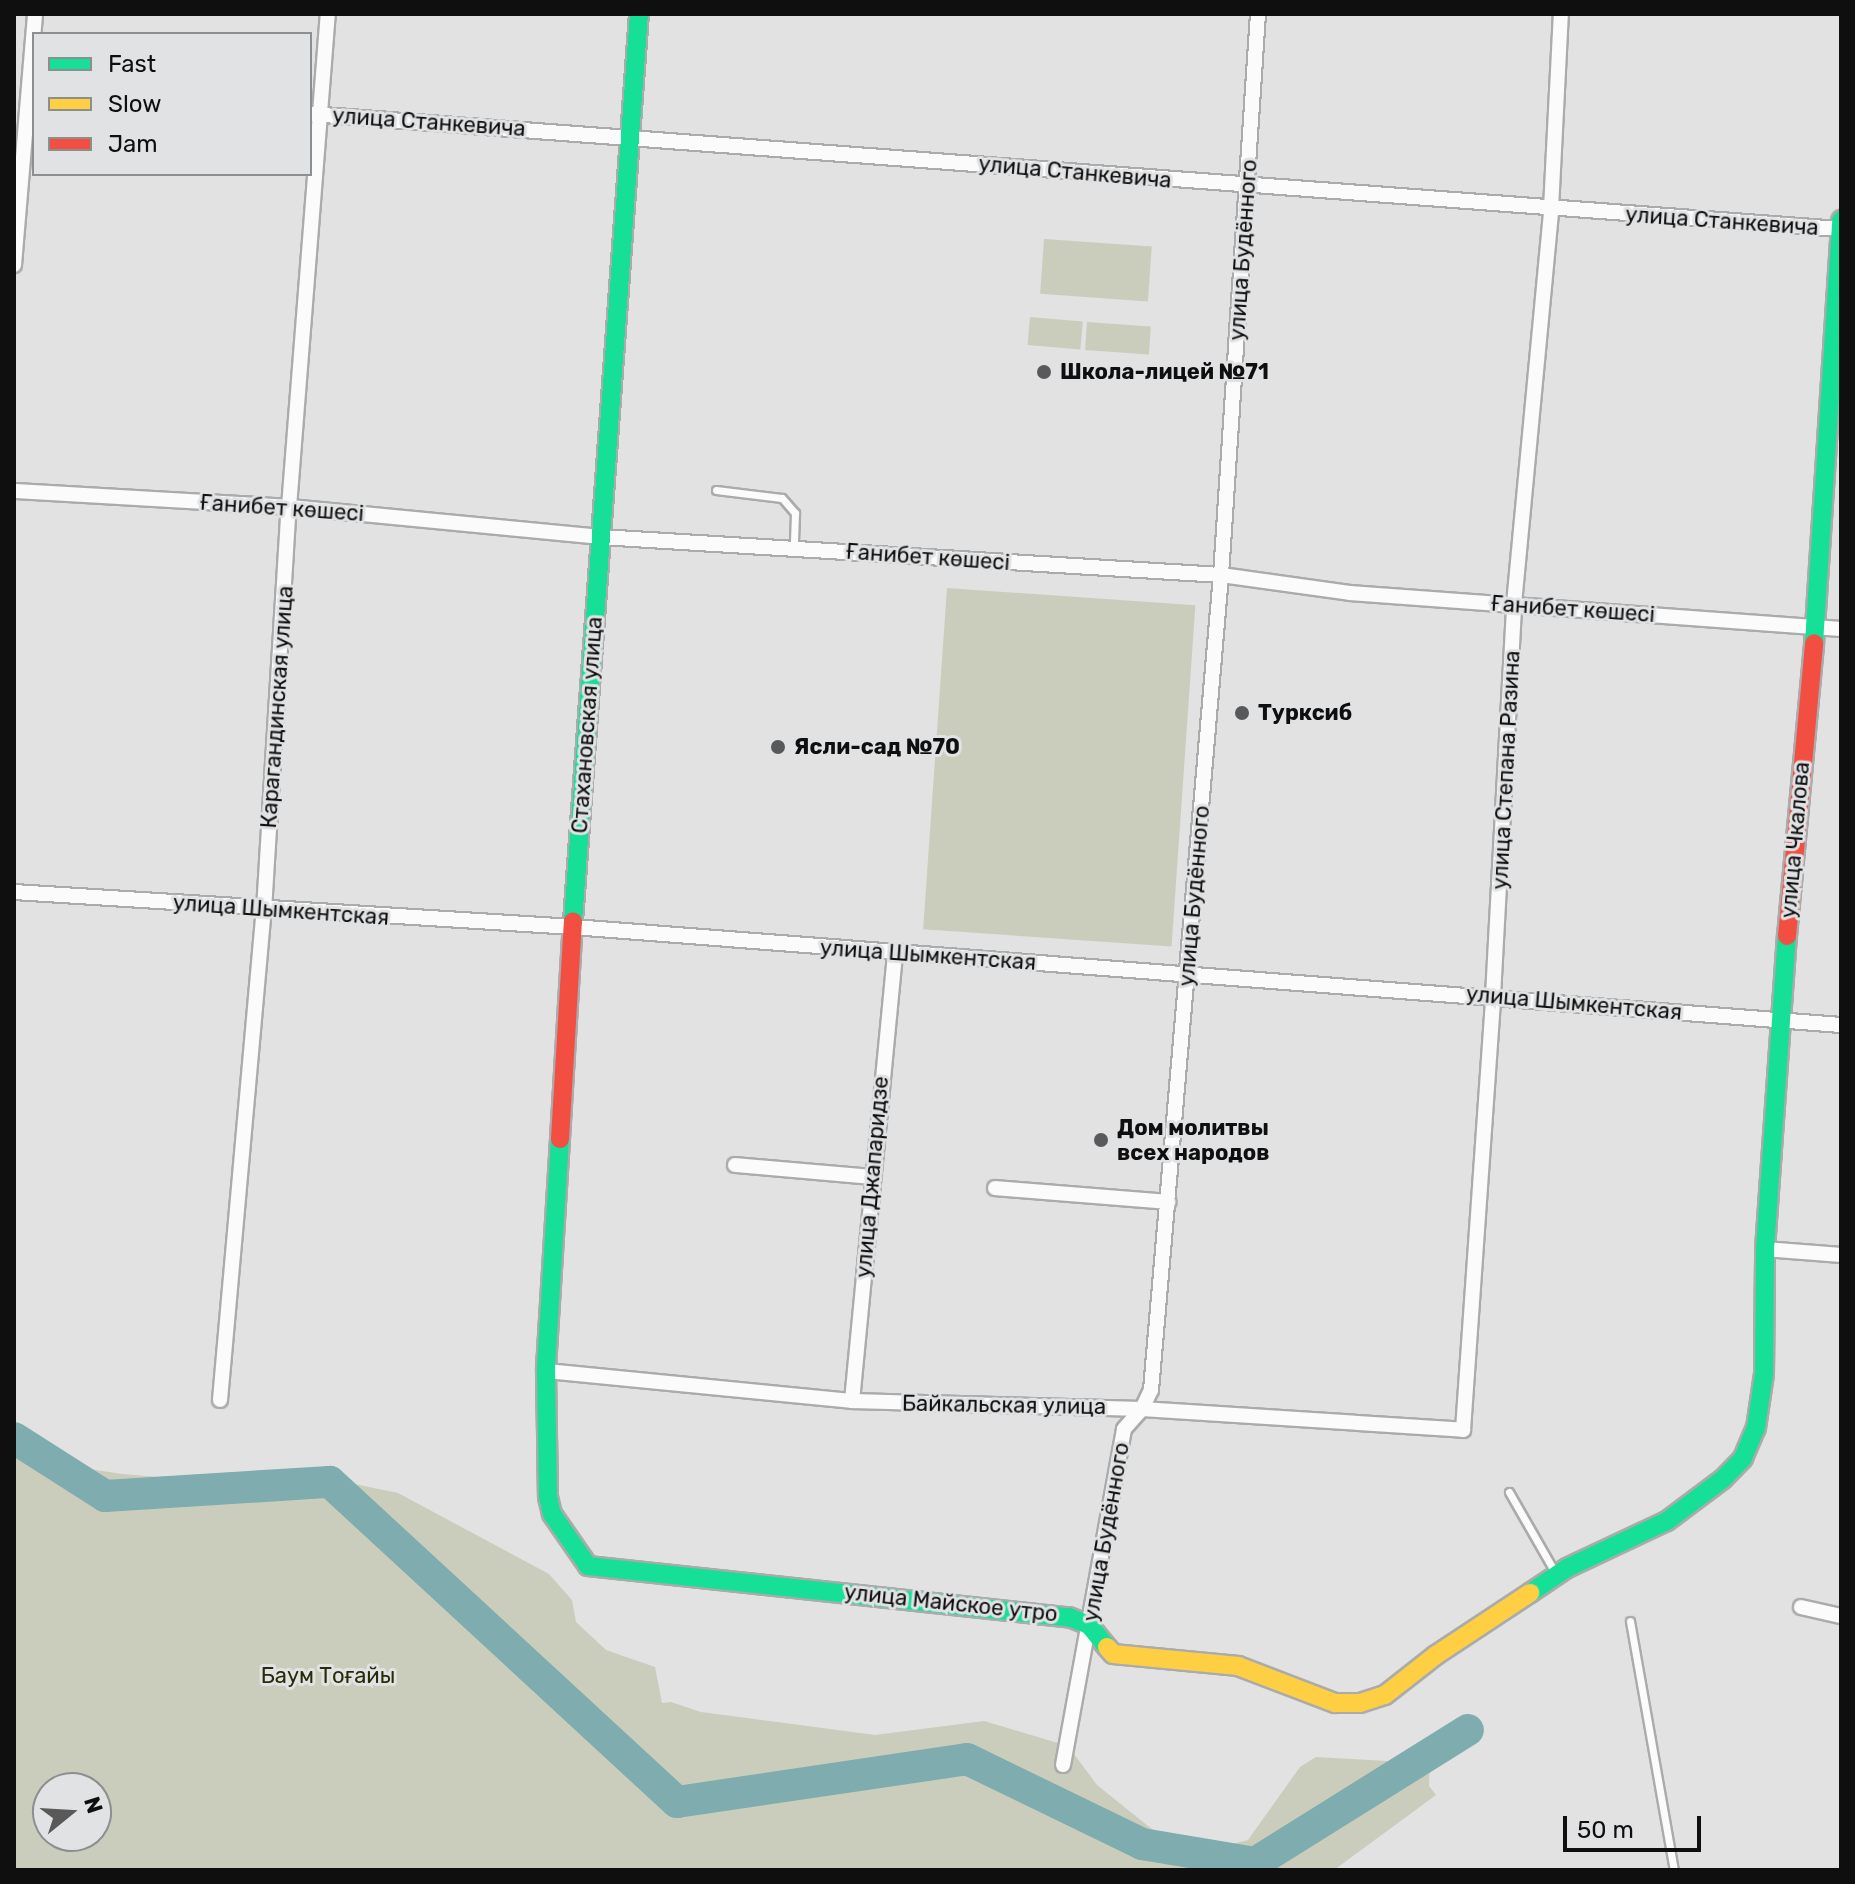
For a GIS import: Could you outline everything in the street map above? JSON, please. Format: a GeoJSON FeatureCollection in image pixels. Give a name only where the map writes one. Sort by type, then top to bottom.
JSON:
{"type":"FeatureCollection","features":[{"type":"Feature","properties":{"kind":"street","name":"Карагандинская улица"},"geometry":{"type":"LineString","coordinates":[[312,173],[328,14]]}},
{"type":"Feature","properties":{"kind":"street","name":"Стахановская улица"},"geometry":{"type":"LineString","coordinates":[[546,1436],[546,1371],[573,927],[639,14]]}},
{"type":"Feature","properties":{"kind":"street","name":"улица Будённого"},"geometry":{"type":"LineString","coordinates":[[1063,1765],[1124,1429],[1142,1409],[1151,1390],[1221,575],[1258,14]]}},
{"type":"Feature","properties":{"kind":"street","name":"улица Степана Разина"},"geometry":{"type":"LineString","coordinates":[[1463,1430],[1493,996],[1514,604],[1551,209],[1561,14]]}},
{"type":"Feature","properties":{"kind":"street"},"geometry":{"type":"LineString","coordinates":[[14,265],[25,94],[32,38]]}},
{"type":"Feature","properties":{"kind":"street","name":"улица Станкевича"},"geometry":{"type":"LineString","coordinates":[[316,115],[631,135],[1248,186],[1841,229]]}},
{"type":"Feature","properties":{"kind":"street","name":"Карагандинская улица"},"geometry":{"type":"LineString","coordinates":[[220,1400],[264,910],[312,176]]}},
{"type":"Feature","properties":{"kind":"street","name":"улица Чкалова"},"geometry":{"type":"LineString","coordinates":[[1743,1458],[1756,1428],[1764,1374],[1765,1249],[1779,1021],[1815,627],[1841,220]]}},
{"type":"Feature","properties":{"kind":"street","name":"Ғанибет көшесі"},"geometry":{"type":"LineString","coordinates":[[14,491],[289,507],[600,537],[1221,575],[1350,593],[1841,629]]}},
{"type":"Feature","properties":{"kind":"street","name":"улица Шымкентская"},"geometry":{"type":"LineString","coordinates":[[14,892],[573,927],[1841,1025]]}},
{"type":"Feature","properties":{"kind":"street","name":"улица Джапаридзе"},"geometry":{"type":"LineString","coordinates":[[852,1401],[871,1177],[895,953]]}},
{"type":"Feature","properties":{"kind":"street"},"geometry":{"type":"LineString","coordinates":[[735,1165],[871,1177]]}},
{"type":"Feature","properties":{"kind":"street"},"geometry":{"type":"LineString","coordinates":[[995,1188],[1168,1202]]}},
{"type":"Feature","properties":{"kind":"street"},"geometry":{"type":"LineString","coordinates":[[1765,1249],[1841,1255]]}},
{"type":"Feature","properties":{"kind":"street","name":"Байкальская улица"},"geometry":{"type":"LineString","coordinates":[[546,1371],[852,1401],[1142,1409],[1463,1430]]}},
{"type":"Feature","properties":{"kind":"street","name":"улица Майское утро"},"geometry":{"type":"LineString","coordinates":[[546,1436],[552,1514],[588,1566],[1026,1609],[1069,1617],[1089,1625],[1113,1654],[1238,1666],[1335,1703],[1360,1703],[1385,1695],[1436,1655],[1557,1575],[1667,1521],[1723,1479],[1743,1458]]}},
{"type":"Feature","properties":{"kind":"street"},"geometry":{"type":"LineString","coordinates":[[1801,1607],[1841,1616]]}},
{"type":"Feature","properties":{"kind":"lane"},"geometry":{"type":"LineString","coordinates":[[716,490],[782,498],[795,513],[794,548]]}},
{"type":"Feature","properties":{"kind":"lane"},"geometry":{"type":"LineString","coordinates":[[1509,1492],[1557,1575]]}},
{"type":"Feature","properties":{"kind":"lane"},"geometry":{"type":"LineString","coordinates":[[1630,1621],[1674,1870]]}},
{"type":"Feature","properties":{"kind":"green space"},"geometry":{"type":"Polygon","coordinates":[[[1044,239],[1152,247],[1148,301],[1040,294],[1044,239]]]}},
{"type":"Feature","properties":{"kind":"green space"},"geometry":{"type":"Polygon","coordinates":[[[1030,317],[1083,322],[1080,350],[1028,345],[1030,317]]]}},
{"type":"Feature","properties":{"kind":"green space"},"geometry":{"type":"Polygon","coordinates":[[[1087,322],[1151,326],[1149,354],[1085,350],[1087,322]]]}},
{"type":"Feature","properties":{"kind":"green space"},"geometry":{"type":"Polygon","coordinates":[[[947,588],[1195,605],[1172,947],[923,929],[947,588]]]}},
{"type":"Feature","properties":{"kind":"green space","name":"Баум Тоғайы"},"geometry":{"type":"Polygon","coordinates":[[[14,1453],[24,1459],[122,1474],[276,1487],[340,1481],[398,1493],[549,1574],[572,1600],[576,1622],[606,1650],[655,1667],[662,1703],[671,1702],[701,1712],[875,1735],[984,1721],[1068,1746],[1097,1785],[1153,1830],[1184,1847],[1217,1848],[1248,1840],[1300,1767],[1316,1757],[1404,1762],[1430,1758],[1429,1786],[1436,1795],[1334,1870],[14,1870],[14,1453]]]}},
{"type":"Feature","properties":{"kind":"waterway"},"geometry":{"type":"LineString","coordinates":[[14,1438],[105,1496],[330,1482],[677,1802],[967,1759],[1142,1844],[1255,1863],[1468,1730]]}},
{"type":"Feature","properties":{"kind":"traffic: fast"},"geometry":{"type":"LineString","coordinates":[[573,921],[639,14]]}},
{"type":"Feature","properties":{"kind":"traffic: fast"},"geometry":{"type":"LineString","coordinates":[[1814,643],[1841,220]]}},
{"type":"Feature","properties":{"kind":"traffic: fast"},"geometry":{"type":"LineString","coordinates":[[1530,1593],[1567,1568],[1667,1521],[1723,1479],[1743,1458],[1756,1428],[1764,1374],[1765,1249],[1787,936]]}},
{"type":"Feature","properties":{"kind":"traffic: fast"},"geometry":{"type":"LineString","coordinates":[[560,1139],[546,1371],[548,1497],[552,1514],[588,1566],[1069,1617],[1089,1625],[1107,1647]]}},
{"type":"Feature","properties":{"kind":"traffic: slow"},"geometry":{"type":"LineString","coordinates":[[1107,1647],[1113,1654],[1238,1666],[1335,1703],[1360,1703],[1385,1695],[1436,1655],[1530,1593]]}},
{"type":"Feature","properties":{"kind":"traffic: jam"},"geometry":{"type":"LineString","coordinates":[[1787,936],[1814,643]]}},
{"type":"Feature","properties":{"kind":"traffic: jam"},"geometry":{"type":"LineString","coordinates":[[560,1139],[573,921]]}},
{"type":"Feature","properties":{"kind":"place","name":"Школа-лицей №71"},"geometry":{"type":"Point","coordinates":[1044,372]}},
{"type":"Feature","properties":{"kind":"place","name":"Турксиб"},"geometry":{"type":"Point","coordinates":[1242,713]}},
{"type":"Feature","properties":{"kind":"place","name":"Ясли-сад №70"},"geometry":{"type":"Point","coordinates":[778,747]}},
{"type":"Feature","properties":{"kind":"place","name":"Дом молитвы всех народов"},"geometry":{"type":"Point","coordinates":[1101,1140]}}]}
